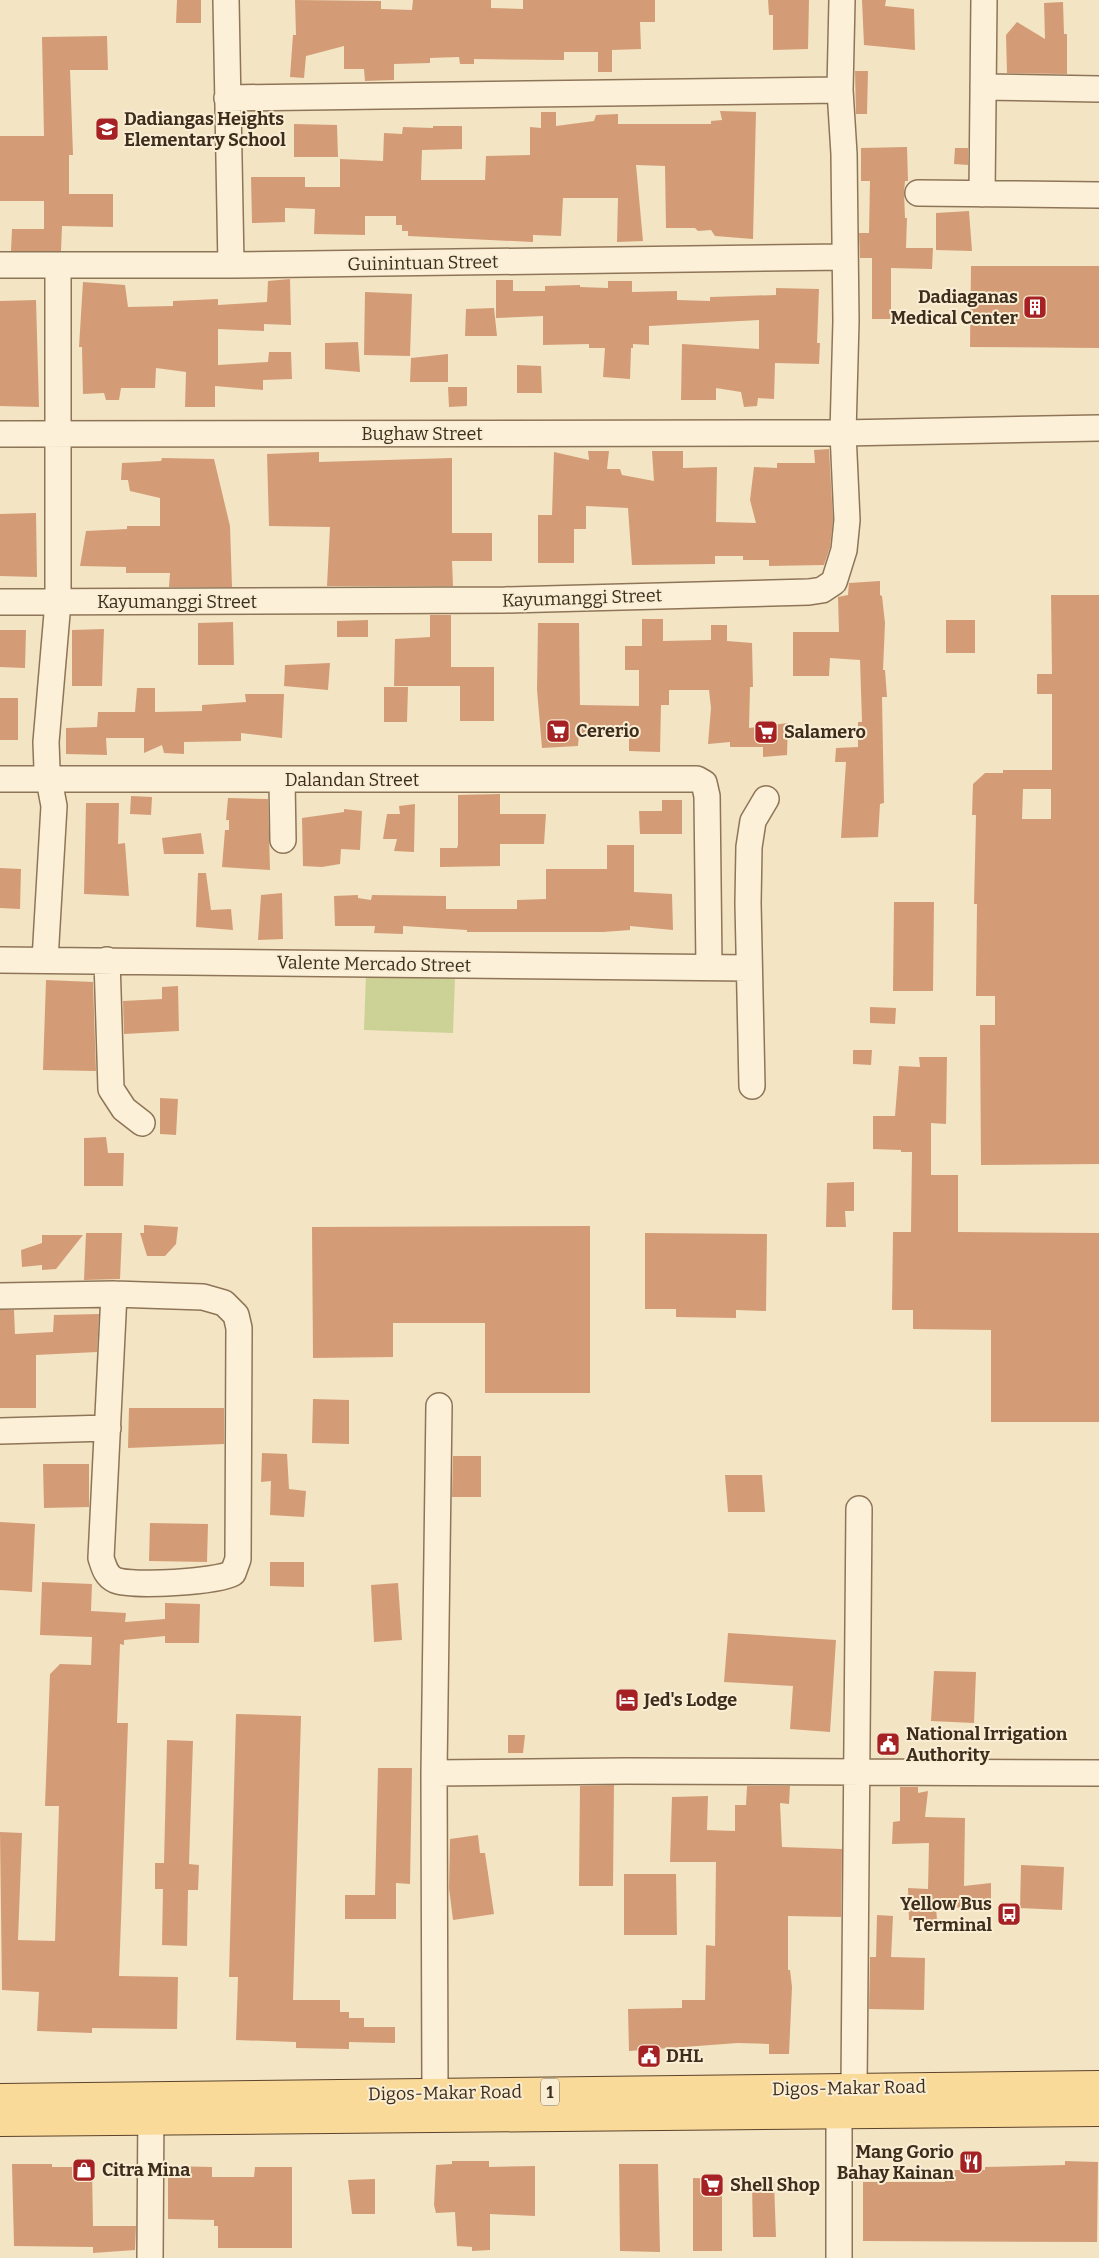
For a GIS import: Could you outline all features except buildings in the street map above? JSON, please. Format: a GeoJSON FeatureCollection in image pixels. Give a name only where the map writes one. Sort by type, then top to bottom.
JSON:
{"type":"FeatureCollection","features":[{"type":"Feature","properties":{"kind":"main road","name":"Digos-Makar Road"},"geometry":{"type":"LineString","coordinates":[[0,2122],[151,2108],[435,2093],[1099,2085]]}},
{"type":"Feature","properties":{"kind":"main road","name":"Digos-Makar Road"},"geometry":{"type":"LineString","coordinates":[[0,2098],[151,2108],[838,2114],[1099,2112]]}},
{"type":"Feature","properties":{"kind":"street"},"geometry":{"type":"LineString","coordinates":[[226,0],[231,265]]}},
{"type":"Feature","properties":{"kind":"street","name":"Kayumanggi Street"},"geometry":{"type":"LineString","coordinates":[[0,602],[505,600],[822,590],[834,582],[844,550],[847,520],[843,433],[845,257],[844,154],[840,90],[842,0]]}},
{"type":"Feature","properties":{"kind":"street"},"geometry":{"type":"LineString","coordinates":[[982,194],[984,0]]}},
{"type":"Feature","properties":{"kind":"street"},"geometry":{"type":"LineString","coordinates":[[984,87],[1099,89]]}},
{"type":"Feature","properties":{"kind":"street"},"geometry":{"type":"LineString","coordinates":[[227,98],[840,90]]}},
{"type":"Feature","properties":{"kind":"street"},"geometry":{"type":"LineString","coordinates":[[918,193],[1099,195]]}},
{"type":"Feature","properties":{"kind":"street","name":"Guinintuan Street"},"geometry":{"type":"LineString","coordinates":[[0,266],[845,257]]}},
{"type":"Feature","properties":{"kind":"street"},"geometry":{"type":"LineString","coordinates":[[45,960],[54,806],[49,780],[46,742],[58,602],[60,434],[58,266]]}},
{"type":"Feature","properties":{"kind":"street","name":"Bughaw Street"},"geometry":{"type":"LineString","coordinates":[[0,434],[843,433],[1099,428]]}},
{"type":"Feature","properties":{"kind":"street","name":"Dalandan Street"},"geometry":{"type":"LineString","coordinates":[[0,779],[282,781],[690,778],[704,783],[707,796],[709,968]]}},
{"type":"Feature","properties":{"kind":"street"},"geometry":{"type":"LineString","coordinates":[[282,781],[283,840]]}},
{"type":"Feature","properties":{"kind":"street"},"geometry":{"type":"LineString","coordinates":[[752,1086],[749,968],[750,847],[753,821],[766,799]]}},
{"type":"Feature","properties":{"kind":"street","name":"Valente Mercado Street"},"geometry":{"type":"LineString","coordinates":[[0,960],[749,968]]}},
{"type":"Feature","properties":{"kind":"street"},"geometry":{"type":"LineString","coordinates":[[106,960],[111,1090],[124,1109],[142,1123]]}},
{"type":"Feature","properties":{"kind":"street"},"geometry":{"type":"LineString","coordinates":[[0,1296],[114,1294],[203,1297],[224,1303],[236,1315],[239,1328],[238,1549],[234,1573],[225,1577],[210,1580],[130,1583],[114,1580],[105,1572],[102,1558],[114,1294]]}},
{"type":"Feature","properties":{"kind":"street"},"geometry":{"type":"LineString","coordinates":[[435,2093],[434,1773],[439,1406]]}},
{"type":"Feature","properties":{"kind":"street"},"geometry":{"type":"LineString","coordinates":[[0,1431],[108,1428]]}},
{"type":"Feature","properties":{"kind":"street"},"geometry":{"type":"LineString","coordinates":[[839,2258],[838,2114],[854,2088],[856,1772],[859,1684],[859,1509]]}},
{"type":"Feature","properties":{"kind":"street"},"geometry":{"type":"LineString","coordinates":[[434,1773],[1099,1773]]}},
{"type":"Feature","properties":{"kind":"street"},"geometry":{"type":"LineString","coordinates":[[150,2258],[151,2108]]}},
{"type":"Feature","properties":{"kind":"green space"},"geometry":{"type":"Polygon","coordinates":[[[366,975],[455,978],[453,1033],[364,1030],[366,975]]]}},
{"type":"Feature","properties":{"kind":"place","name":"Dadiangas Heights Elementary School"},"geometry":{"type":"Point","coordinates":[107,129]}},
{"type":"Feature","properties":{"kind":"place","name":"Dadiaganas Medical Center"},"geometry":{"type":"Point","coordinates":[1035,307]}},
{"type":"Feature","properties":{"kind":"place","name":"Cererio"},"geometry":{"type":"Point","coordinates":[558,731]}},
{"type":"Feature","properties":{"kind":"place","name":"Salamero"},"geometry":{"type":"Point","coordinates":[766,732]}},
{"type":"Feature","properties":{"kind":"place","name":"Jed's Lodge"},"geometry":{"type":"Point","coordinates":[627,1700]}},
{"type":"Feature","properties":{"kind":"place","name":"National Irrigation Authority"},"geometry":{"type":"Point","coordinates":[888,1744]}},
{"type":"Feature","properties":{"kind":"place","name":"Yellow Bus Terminal"},"geometry":{"type":"Point","coordinates":[1009,1914]}},
{"type":"Feature","properties":{"kind":"place","name":"DHL"},"geometry":{"type":"Point","coordinates":[649,2056]}},
{"type":"Feature","properties":{"kind":"place","name":"Mang Gorio Bahay Kainan"},"geometry":{"type":"Point","coordinates":[971,2162]}},
{"type":"Feature","properties":{"kind":"place","name":"Citra Mina"},"geometry":{"type":"Point","coordinates":[84,2170]}},
{"type":"Feature","properties":{"kind":"place","name":"Shell Shop"},"geometry":{"type":"Point","coordinates":[712,2185]}}]}
